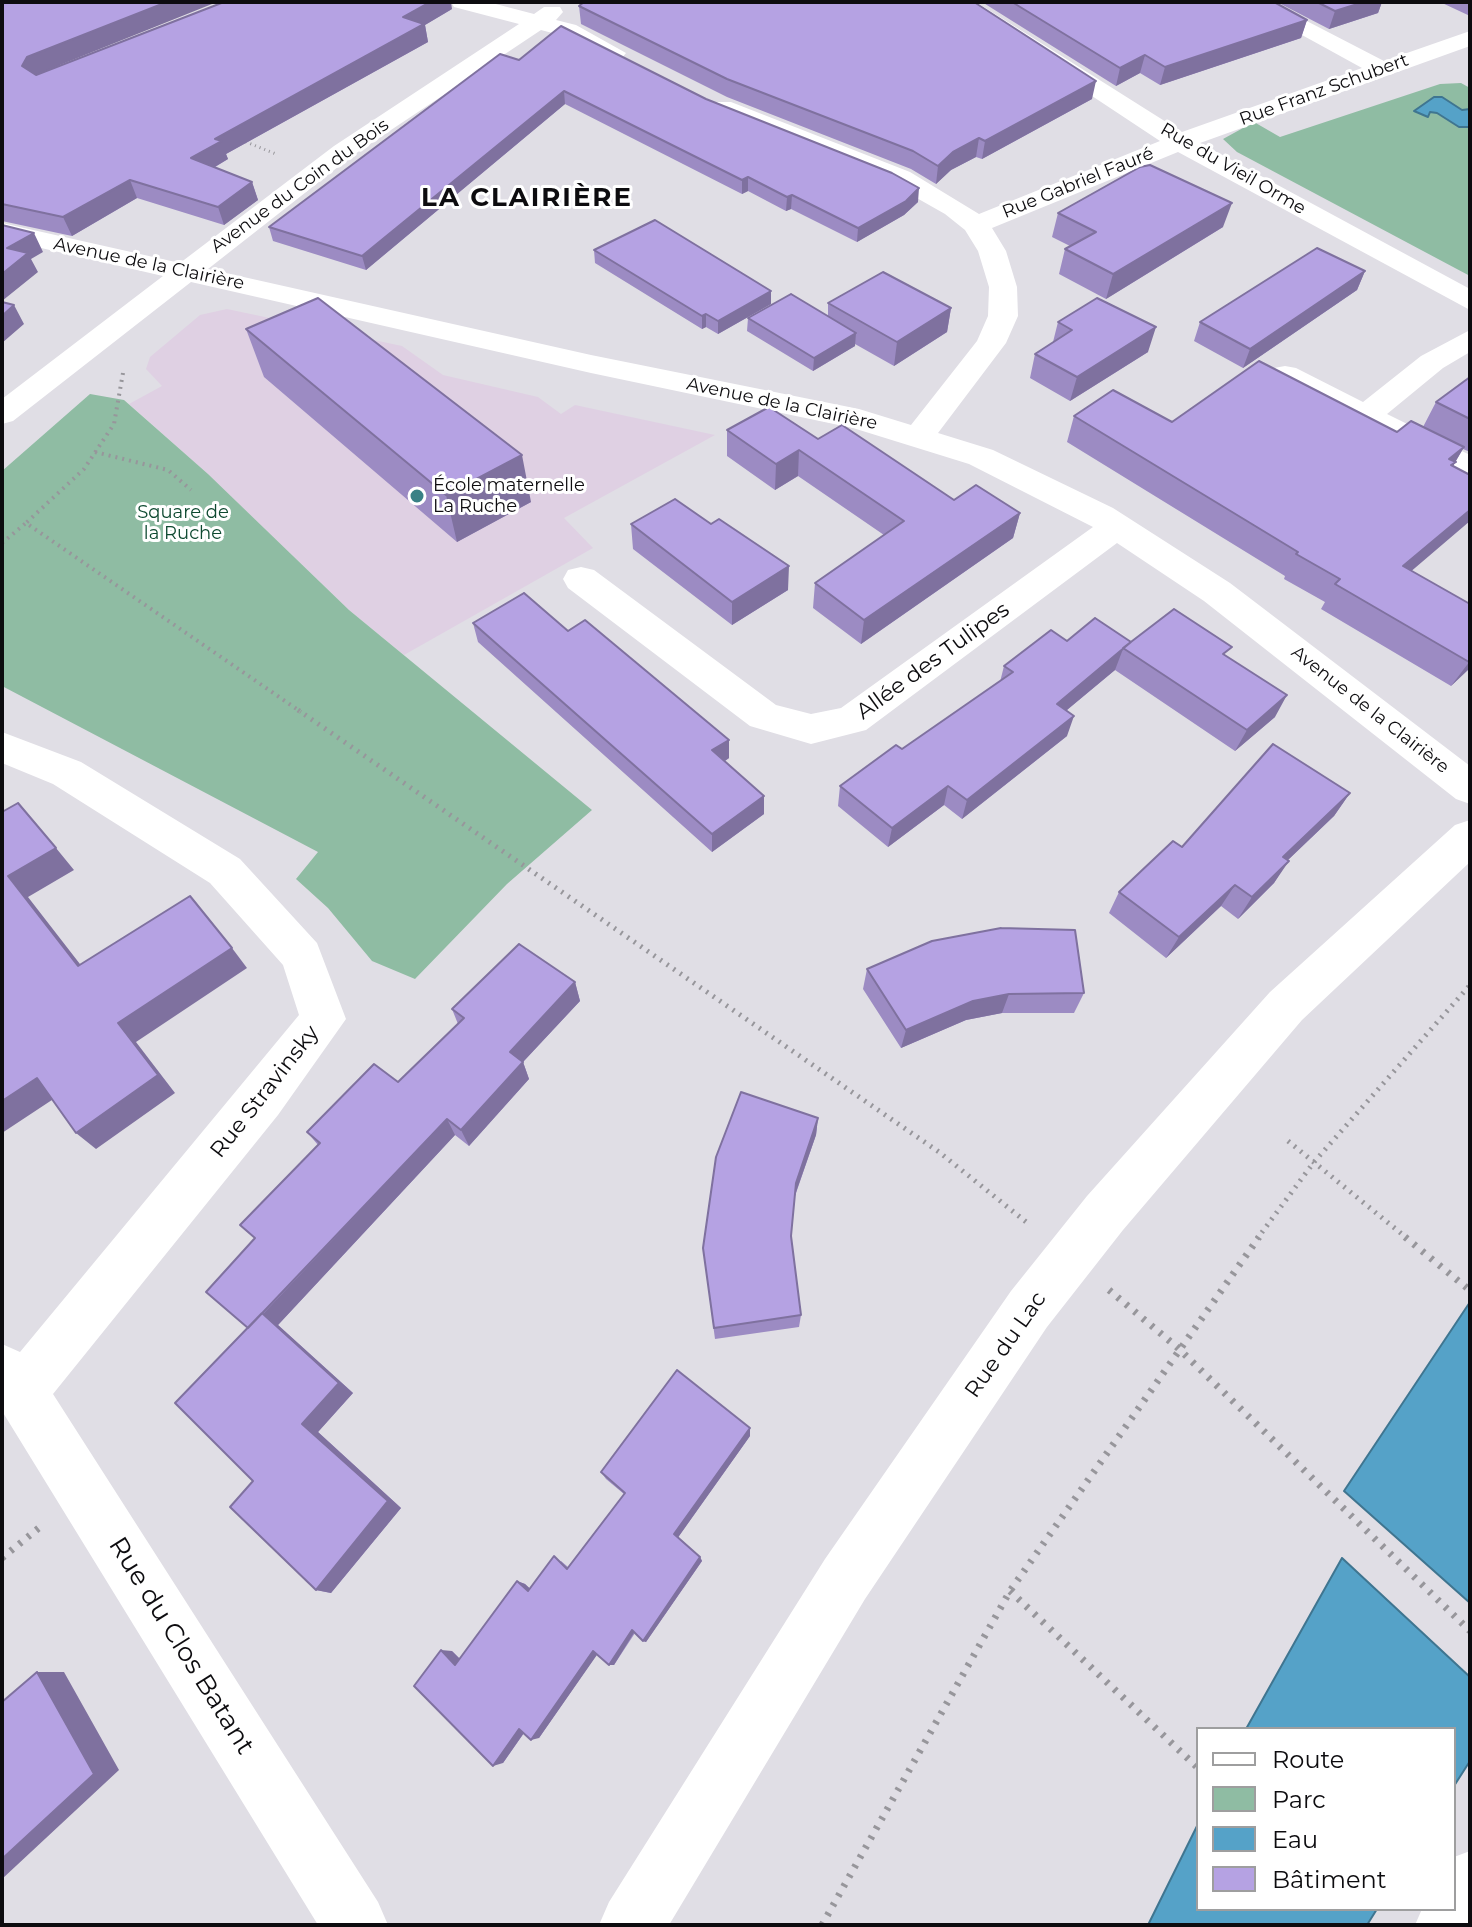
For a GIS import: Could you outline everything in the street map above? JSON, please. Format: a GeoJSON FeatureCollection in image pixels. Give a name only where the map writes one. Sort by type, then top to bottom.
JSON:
{"type":"FeatureCollection","features":[{"type":"Feature","properties":{"kind":"street"},"geometry":{"type":"LineString","coordinates":[[462,2],[568,30],[639,66]]}},
{"type":"Feature","properties":{"kind":"street","name":"Avenue du Coin du Bois"},"geometry":{"type":"LineString","coordinates":[[2,414],[318,171],[537,20],[570,2]]}},
{"type":"Feature","properties":{"kind":"street","name":"Rue du Vieil Orme"},"geometry":{"type":"LineString","coordinates":[[961,2],[1179,142],[1470,301]]}},
{"type":"Feature","properties":{"kind":"street"},"geometry":{"type":"LineString","coordinates":[[1253,2],[1380,68]]}},
{"type":"Feature","properties":{"kind":"street","name":"Rue Franz Schubert"},"geometry":{"type":"LineString","coordinates":[[1179,142],[1470,38]]}},
{"type":"Feature","properties":{"kind":"street"},"geometry":{"type":"LineString","coordinates":[[1445,47],[1470,59]]}},
{"type":"Feature","properties":{"kind":"street"},"geometry":{"type":"LineString","coordinates":[[692,93],[901,178],[955,208],[976,225],[992,251],[1003,287],[1003,316],[991,343],[919,436]]}},
{"type":"Feature","properties":{"kind":"street","name":"Rue Gabriel Fauré"},"geometry":{"type":"LineString","coordinates":[[976,225],[1179,142]]}},
{"type":"Feature","properties":{"kind":"street","name":"Avenue de la Clairière"},"geometry":{"type":"LineString","coordinates":[[2,231],[844,416],[981,457],[1117,526],[1217,592],[1470,788]]}},
{"type":"Feature","properties":{"kind":"street"},"geometry":{"type":"LineString","coordinates":[[1367,414],[1432,362],[1470,339]]}},
{"type":"Feature","properties":{"kind":"street"},"geometry":{"type":"LineString","coordinates":[[1285,375],[1470,468]]}},
{"type":"Feature","properties":{"kind":"street","name":"Allée des Tulipes"},"geometry":{"type":"LineString","coordinates":[[581,579],[764,716],[811,729],[852,720],[1117,526]]}},
{"type":"Feature","properties":{"kind":"street","name":"Rue Stravinsky"},"geometry":{"type":"LineString","coordinates":[[2,747],[67,773],[225,871],[302,956],[323,1019],[261,1100],[11,1382]]}},
{"type":"Feature","properties":{"kind":"street","name":"Rue du Lac"},"geometry":{"type":"LineString","coordinates":[[632,1925],[845,1579],[1029,1309],[1286,1006],[1470,837]]}},
{"type":"Feature","properties":{"kind":"street","name":"Rue du Clos Batant"},"geometry":{"type":"LineString","coordinates":[[11,1382],[355,1925]]}},
{"type":"Feature","properties":{"kind":"street"},"geometry":{"type":"LineString","coordinates":[[1456,1910],[1470,1883]]}},
{"type":"Feature","properties":{"kind":"path"},"geometry":{"type":"LineString","coordinates":[[233,137],[318,171]]}},
{"type":"Feature","properties":{"kind":"path"},"geometry":{"type":"LineString","coordinates":[[2,543],[84,469],[114,424],[135,309]]}},
{"type":"Feature","properties":{"kind":"path"},"geometry":{"type":"LineString","coordinates":[[95,452],[168,470],[191,490]]}},
{"type":"Feature","properties":{"kind":"path"},"geometry":{"type":"LineString","coordinates":[[26,523],[939,1152],[1178,1348],[1470,1631]]}},
{"type":"Feature","properties":{"kind":"path"},"geometry":{"type":"LineString","coordinates":[[822,1925],[1010,1591],[1178,1348],[1314,1162],[1470,985]]}},
{"type":"Feature","properties":{"kind":"path"},"geometry":{"type":"LineString","coordinates":[[1288,1141],[1467,1288]]}},
{"type":"Feature","properties":{"kind":"path"},"geometry":{"type":"LineString","coordinates":[[1010,1591],[1196,1766]]}},
{"type":"Feature","properties":{"kind":"shaded area","name":"École maternelle La Ruche"},"geometry":{"type":"Polygon","coordinates":[[[227,309],[402,346],[443,375],[538,397],[561,414],[575,405],[715,435],[564,518],[593,548],[404,655],[349,610],[208,474],[129,404],[162,386],[146,369],[150,357],[200,315],[227,309]]]}},
{"type":"Feature","properties":{"kind":"green space"},"geometry":{"type":"Polygon","coordinates":[[[1461,83],[1470,88],[1470,276],[1237,152],[1223,139],[1254,122],[1280,137],[1440,84],[1461,83]]]}},
{"type":"Feature","properties":{"kind":"green space","name":"Square de la Ruche"},"geometry":{"type":"Polygon","coordinates":[[[90,394],[124,400],[208,474],[349,610],[592,810],[507,884],[415,979],[372,961],[328,908],[296,879],[318,852],[2,686],[2,471],[90,394]]]}},
{"type":"Feature","properties":{"kind":"water"},"geometry":{"type":"Polygon","coordinates":[[[1434,97],[1442,97],[1462,110],[1470,109],[1470,127],[1459,127],[1437,113],[1430,112],[1428,117],[1414,111],[1434,97]]]}},
{"type":"Feature","properties":{"kind":"water"},"geometry":{"type":"Polygon","coordinates":[[[1470,1302],[1470,1603],[1344,1491],[1470,1302]]]}},
{"type":"Feature","properties":{"kind":"water"},"geometry":{"type":"Polygon","coordinates":[[[1342,1558],[1470,1677],[1470,1761],[1456,1783],[1456,1727],[1247,1727],[1342,1558]]]}},
{"type":"Feature","properties":{"kind":"water"},"geometry":{"type":"Polygon","coordinates":[[[1196,1828],[1196,1911],[1376,1911],[1367,1925],[1148,1925],[1196,1828]]]}},
{"type":"Feature","properties":{"kind":"building"},"geometry":{"type":"Polygon","coordinates":[[[2,2],[167,2],[27,57],[22,66],[36,75],[224,2],[430,2],[403,17],[424,24],[215,139],[222,141],[191,158],[252,182],[218,207],[130,180],[63,217],[2,204],[2,2]]]}},
{"type":"Feature","properties":{"kind":"building"},"geometry":{"type":"Polygon","coordinates":[[[584,2],[974,2],[1096,81],[985,141],[979,138],[953,152],[938,166],[913,151],[727,79],[579,6],[584,2]]]}},
{"type":"Feature","properties":{"kind":"building"},"geometry":{"type":"Polygon","coordinates":[[[1012,2],[1274,2],[1307,20],[1165,67],[1145,55],[1120,68],[1012,2]]]}},
{"type":"Feature","properties":{"kind":"building"},"geometry":{"type":"Polygon","coordinates":[[[1317,2],[1364,2],[1335,11],[1317,2]]]}},
{"type":"Feature","properties":{"kind":"building"},"geometry":{"type":"Polygon","coordinates":[[[561,26],[706,99],[892,173],[919,188],[906,201],[858,228],[792,195],[787,197],[748,177],[742,180],[564,91],[362,256],[269,227],[500,54],[519,60],[561,26]]]}},
{"type":"Feature","properties":{"kind":"building"},"geometry":{"type":"Polygon","coordinates":[[[1150,165],[1232,203],[1113,274],[1065,249],[1096,232],[1058,213],[1140,167],[1150,165]]]}},
{"type":"Feature","properties":{"kind":"building"},"geometry":{"type":"Polygon","coordinates":[[[655,220],[771,291],[718,321],[706,314],[702,316],[594,250],[655,220]]]}},
{"type":"Feature","properties":{"kind":"building"},"geometry":{"type":"Polygon","coordinates":[[[2,225],[34,233],[7,248],[28,253],[2,274],[2,225]]]}},
{"type":"Feature","properties":{"kind":"building"},"geometry":{"type":"Polygon","coordinates":[[[1317,248],[1365,271],[1250,349],[1200,322],[1317,248]]]}},
{"type":"Feature","properties":{"kind":"building"},"geometry":{"type":"Polygon","coordinates":[[[883,272],[951,308],[897,342],[828,303],[883,272]]]}},
{"type":"Feature","properties":{"kind":"building"},"geometry":{"type":"Polygon","coordinates":[[[791,294],[856,333],[814,358],[748,318],[791,294]]]}},
{"type":"Feature","properties":{"kind":"building"},"geometry":{"type":"Polygon","coordinates":[[[318,298],[522,455],[446,495],[246,329],[318,298]]]}},
{"type":"Feature","properties":{"kind":"building"},"geometry":{"type":"Polygon","coordinates":[[[1097,298],[1156,327],[1077,377],[1035,354],[1072,330],[1058,322],[1097,298]]]}},
{"type":"Feature","properties":{"kind":"building"},"geometry":{"type":"Polygon","coordinates":[[[2,302],[14,305],[2,316],[2,302]]]}},
{"type":"Feature","properties":{"kind":"building"},"geometry":{"type":"Polygon","coordinates":[[[1259,361],[1397,432],[1411,421],[1464,447],[1449,459],[1456,462],[1451,465],[1470,475],[1470,510],[1403,566],[1470,604],[1469,662],[1335,584],[1340,579],[1074,416],[1113,390],[1172,422],[1259,361]]]}},
{"type":"Feature","properties":{"kind":"building"},"geometry":{"type":"Polygon","coordinates":[[[1470,377],[1470,419],[1436,402],[1470,377]]]}},
{"type":"Feature","properties":{"kind":"building"},"geometry":{"type":"Polygon","coordinates":[[[769,407],[818,439],[842,425],[954,500],[976,485],[1020,513],[864,620],[815,583],[904,521],[799,450],[776,464],[727,430],[769,407]]]}},
{"type":"Feature","properties":{"kind":"building"},"geometry":{"type":"Polygon","coordinates":[[[675,499],[711,524],[719,519],[789,566],[732,602],[631,524],[675,499]]]}},
{"type":"Feature","properties":{"kind":"building"},"geometry":{"type":"Polygon","coordinates":[[[524,593],[568,631],[585,620],[729,740],[712,750],[764,796],[712,834],[473,623],[524,593]]]}},
{"type":"Feature","properties":{"kind":"building"},"geometry":{"type":"Polygon","coordinates":[[[1174,609],[1232,647],[1223,654],[1287,695],[1247,730],[1123,648],[1174,609]]]}},
{"type":"Feature","properties":{"kind":"building"},"geometry":{"type":"Polygon","coordinates":[[[1095,618],[1131,642],[1057,704],[1074,716],[967,800],[948,786],[892,828],[840,786],[896,745],[902,749],[1013,672],[1004,666],[1051,630],[1067,641],[1095,618]]]}},
{"type":"Feature","properties":{"kind":"building"},"geometry":{"type":"Polygon","coordinates":[[[1273,744],[1350,793],[1283,857],[1289,861],[1252,897],[1235,885],[1179,937],[1119,892],[1173,841],[1182,847],[1273,744]]]}},
{"type":"Feature","properties":{"kind":"building"},"geometry":{"type":"Polygon","coordinates":[[[18,803],[56,848],[8,876],[78,966],[190,896],[232,948],[118,1023],[158,1075],[76,1133],[37,1078],[2,1101],[2,812],[18,803]]]}},
{"type":"Feature","properties":{"kind":"building"},"geometry":{"type":"Polygon","coordinates":[[[1001,928],[1075,930],[1084,993],[1009,994],[973,1001],[906,1030],[867,969],[932,941],[1001,928]]]}},
{"type":"Feature","properties":{"kind":"building"},"geometry":{"type":"Polygon","coordinates":[[[519,944],[575,982],[510,1052],[523,1062],[461,1130],[447,1119],[248,1328],[206,1292],[255,1238],[240,1225],[320,1143],[307,1132],[374,1064],[398,1082],[464,1018],[452,1009],[519,944]]]}},
{"type":"Feature","properties":{"kind":"building"},"geometry":{"type":"Polygon","coordinates":[[[741,1092],[818,1118],[796,1183],[791,1236],[801,1315],[714,1328],[703,1248],[716,1157],[741,1092]]]}},
{"type":"Feature","properties":{"kind":"building"},"geometry":{"type":"Polygon","coordinates":[[[262,1313],[339,1383],[302,1424],[388,1501],[316,1590],[230,1507],[253,1481],[175,1403],[262,1313]]]}},
{"type":"Feature","properties":{"kind":"building"},"geometry":{"type":"Polygon","coordinates":[[[677,1370],[750,1428],[674,1534],[700,1557],[643,1641],[632,1630],[609,1665],[593,1651],[531,1740],[519,1729],[493,1766],[414,1686],[441,1650],[455,1665],[517,1581],[528,1591],[554,1556],[567,1569],[625,1493],[601,1472],[677,1370]]]}},
{"type":"Feature","properties":{"kind":"building"},"geometry":{"type":"Polygon","coordinates":[[[37,1672],[94,1774],[2,1859],[2,1702],[37,1672]]]}},
{"type":"Feature","properties":{"kind":"place","name":"École maternelle La Ruche"},"geometry":{"type":"Point","coordinates":[417,496]}},
{"type":"Feature","properties":{"kind":"district","name":"LA CLAIRIÈRE"},"geometry":{"type":"Point","coordinates":[527,198]}}]}
